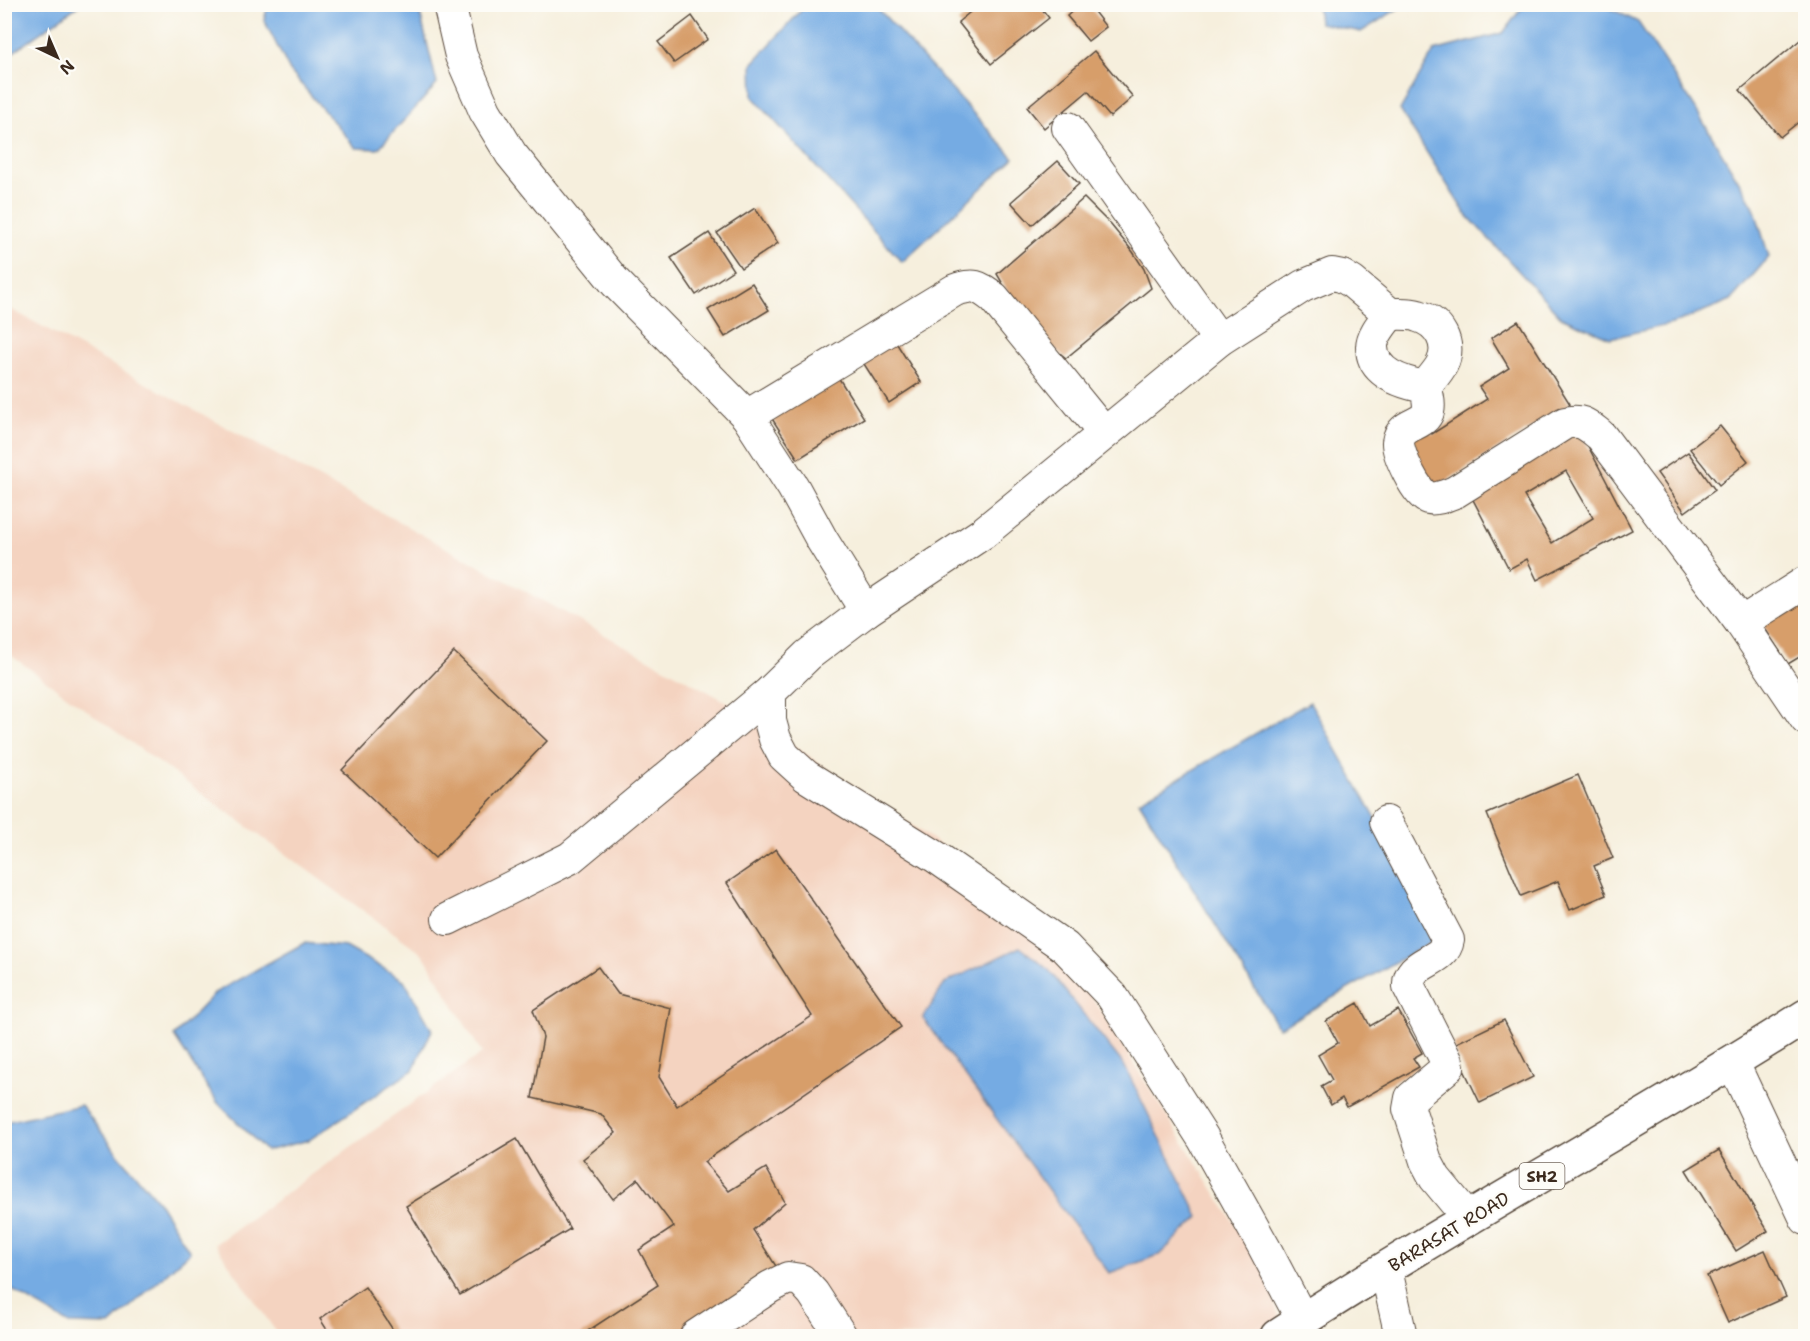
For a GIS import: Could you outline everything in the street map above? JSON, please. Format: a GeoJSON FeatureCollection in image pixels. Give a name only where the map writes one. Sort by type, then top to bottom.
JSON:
{"type":"FeatureCollection","features":[{"type":"Feature","properties":{"kind":"main road","name":"BARASAT ROAD"},"geometry":{"type":"LineString","coordinates":[[1290,1329],[1469,1219],[1733,1063],[1806,1016]]}},
{"type":"Feature","properties":{"kind":"street"},"geometry":{"type":"LineString","coordinates":[[449,4],[461,56],[485,111],[511,154],[615,282],[747,417],[793,487],[822,540],[867,611]]}},
{"type":"Feature","properties":{"kind":"street"},"geometry":{"type":"LineString","coordinates":[[1068,128],[1219,340]]}},
{"type":"Feature","properties":{"kind":"street"},"geometry":{"type":"LineString","coordinates":[[448,920],[570,858],[770,692],[808,655],[867,611],[983,533],[1219,340],[1303,286],[1332,274],[1342,276],[1352,282],[1390,314],[1416,315],[1428,320],[1441,332],[1445,352],[1442,364],[1425,387],[1430,408],[1423,419],[1407,428],[1398,442],[1399,455],[1420,493],[1428,498],[1442,497],[1455,492],[1565,423],[1575,421],[1585,423],[1601,436],[1741,623],[1806,719]]}},
{"type":"Feature","properties":{"kind":"street"},"geometry":{"type":"LineString","coordinates":[[747,417],[955,290],[971,285],[981,288],[994,298],[1104,433]]}},
{"type":"Feature","properties":{"kind":"street"},"geometry":{"type":"LineString","coordinates":[[1390,314],[1377,330],[1372,346],[1374,358],[1383,371],[1393,377],[1404,383],[1425,387]]}},
{"type":"Feature","properties":{"kind":"street"},"geometry":{"type":"LineString","coordinates":[[1741,623],[1806,582]]}},
{"type":"Feature","properties":{"kind":"street"},"geometry":{"type":"LineString","coordinates":[[770,692],[770,720],[775,739],[784,756],[806,776],[936,857],[1065,947],[1112,996],[1203,1138],[1264,1247],[1290,1329]]}},
{"type":"Feature","properties":{"kind":"street"},"geometry":{"type":"LineString","coordinates":[[1386,822],[1448,940],[1447,946],[1441,953],[1411,973],[1408,979],[1409,987],[1448,1062],[1448,1067],[1444,1071],[1411,1098],[1409,1109],[1426,1161],[1435,1178],[1469,1219]]}},
{"type":"Feature","properties":{"kind":"street"},"geometry":{"type":"LineString","coordinates":[[1733,1063],[1806,1219]]}},
{"type":"Feature","properties":{"kind":"street"},"geometry":{"type":"LineString","coordinates":[[1386,1270],[1401,1336]]}},
{"type":"Feature","properties":{"kind":"street"},"geometry":{"type":"LineString","coordinates":[[696,1336],[788,1278],[801,1280],[813,1293],[841,1336]]}},
{"type":"Feature","properties":{"kind":"shaded area"},"geometry":{"type":"Polygon","coordinates":[[[5,306],[736,707],[988,877],[1068,959],[1264,1270],[1281,1322],[1257,1336],[279,1336],[215,1244],[482,1053],[423,954],[5,651],[5,306]]]}},
{"type":"Feature","properties":{"kind":"water"},"geometry":{"type":"Polygon","coordinates":[[[5,4],[79,5],[12,53],[5,52],[5,4]]]}},
{"type":"Feature","properties":{"kind":"water"},"geometry":{"type":"Polygon","coordinates":[[[1317,4],[1404,5],[1361,32],[1319,23],[1317,4]]]}},
{"type":"Feature","properties":{"kind":"water"},"geometry":{"type":"Polygon","coordinates":[[[1527,4],[1604,5],[1638,22],[1692,103],[1754,207],[1769,257],[1731,300],[1672,324],[1610,338],[1561,317],[1465,213],[1400,110],[1434,51],[1503,33],[1523,6],[1527,4]]]}},
{"type":"Feature","properties":{"kind":"water"},"geometry":{"type":"Polygon","coordinates":[[[268,5],[418,5],[437,84],[378,149],[356,148],[290,71],[264,20],[268,5]]]}},
{"type":"Feature","properties":{"kind":"water"},"geometry":{"type":"Polygon","coordinates":[[[806,5],[875,5],[1014,158],[902,262],[753,97],[752,64],[806,5]]]}},
{"type":"Feature","properties":{"kind":"water"},"geometry":{"type":"Polygon","coordinates":[[[1310,702],[1442,936],[1279,1028],[1139,801],[1310,702]]]}},
{"type":"Feature","properties":{"kind":"water"},"geometry":{"type":"Polygon","coordinates":[[[304,943],[346,947],[404,980],[432,1030],[413,1070],[309,1140],[266,1151],[217,1102],[174,1036],[216,992],[304,943]]]}},
{"type":"Feature","properties":{"kind":"water"},"geometry":{"type":"Polygon","coordinates":[[[1020,947],[1048,969],[1124,1065],[1199,1217],[1159,1255],[1109,1273],[923,1018],[945,983],[1020,947]]]}},
{"type":"Feature","properties":{"kind":"water"},"geometry":{"type":"Polygon","coordinates":[[[81,1105],[158,1201],[190,1252],[110,1325],[69,1324],[9,1288],[5,1282],[5,1122],[81,1105]]]}},
{"type":"Feature","properties":{"kind":"building"},"geometry":{"type":"Polygon","coordinates":[[[980,4],[1038,4],[1049,18],[991,64],[958,22],[980,4]]]}},
{"type":"Feature","properties":{"kind":"building"},"geometry":{"type":"Polygon","coordinates":[[[1080,4],[1088,4],[1106,27],[1088,41],[1067,16],[1080,4]]]}},
{"type":"Feature","properties":{"kind":"building"},"geometry":{"type":"Polygon","coordinates":[[[692,16],[708,39],[674,63],[658,42],[692,16]]]}},
{"type":"Feature","properties":{"kind":"building"},"geometry":{"type":"Polygon","coordinates":[[[1806,35],[1806,116],[1780,137],[1740,90],[1806,35]]]}},
{"type":"Feature","properties":{"kind":"building"},"geometry":{"type":"Polygon","coordinates":[[[1094,51],[1133,97],[1110,117],[1088,91],[1044,128],[1027,107],[1094,51]]]}},
{"type":"Feature","properties":{"kind":"building"},"geometry":{"type":"Polygon","coordinates":[[[1058,161],[1079,184],[1032,225],[1011,202],[1058,161]]]}},
{"type":"Feature","properties":{"kind":"building"},"geometry":{"type":"Polygon","coordinates":[[[1084,198],[1111,225],[1133,252],[1144,269],[1151,288],[1066,358],[1047,343],[1013,301],[997,274],[1084,198]]]}},
{"type":"Feature","properties":{"kind":"building"},"geometry":{"type":"Polygon","coordinates":[[[755,208],[778,243],[741,268],[717,233],[755,208]]]}},
{"type":"Feature","properties":{"kind":"building"},"geometry":{"type":"Polygon","coordinates":[[[709,233],[733,270],[696,295],[671,258],[709,233]]]}},
{"type":"Feature","properties":{"kind":"building"},"geometry":{"type":"Polygon","coordinates":[[[752,283],[769,310],[725,337],[708,310],[752,283]]]}},
{"type":"Feature","properties":{"kind":"building"},"geometry":{"type":"Polygon","coordinates":[[[1518,321],[1570,404],[1432,490],[1401,441],[1427,425],[1432,434],[1487,399],[1479,387],[1509,368],[1491,338],[1518,321]]]}},
{"type":"Feature","properties":{"kind":"building"},"geometry":{"type":"Polygon","coordinates":[[[890,333],[921,382],[889,403],[857,353],[890,333]]]}},
{"type":"Feature","properties":{"kind":"building"},"geometry":{"type":"Polygon","coordinates":[[[833,369],[864,418],[798,459],[767,411],[833,369]]]}},
{"type":"Feature","properties":{"kind":"building"},"geometry":{"type":"Polygon","coordinates":[[[1720,426],[1748,461],[1719,485],[1690,449],[1720,426]]]}},
{"type":"Feature","properties":{"kind":"building"},"geometry":{"type":"Polygon","coordinates":[[[1579,429],[1632,530],[1537,580],[1527,559],[1509,569],[1467,488],[1579,429]],[[1566,471],[1524,496],[1552,543],[1593,518],[1566,471]]]}},
{"type":"Feature","properties":{"kind":"building"},"geometry":{"type":"Polygon","coordinates":[[[1688,452],[1715,490],[1685,512],[1657,473],[1688,452]]]}},
{"type":"Feature","properties":{"kind":"building"},"geometry":{"type":"Polygon","coordinates":[[[1799,601],[1806,611],[1806,653],[1788,664],[1762,624],[1799,601]]]}},
{"type":"Feature","properties":{"kind":"building"},"geometry":{"type":"Polygon","coordinates":[[[454,652],[547,741],[435,858],[342,770],[454,652]]]}},
{"type":"Feature","properties":{"kind":"building"},"geometry":{"type":"Polygon","coordinates":[[[1578,775],[1613,858],[1594,866],[1606,895],[1570,910],[1558,881],[1521,896],[1487,814],[1578,775]]]}},
{"type":"Feature","properties":{"kind":"building"},"geometry":{"type":"Polygon","coordinates":[[[776,849],[901,1027],[704,1162],[729,1191],[766,1168],[785,1202],[753,1230],[781,1274],[687,1336],[580,1336],[658,1285],[639,1250],[674,1227],[638,1179],[613,1199],[583,1159],[616,1133],[601,1114],[532,1098],[543,1037],[533,1010],[598,967],[618,994],[671,1008],[659,1077],[677,1106],[812,1016],[727,883],[776,849]]]}},
{"type":"Feature","properties":{"kind":"building"},"geometry":{"type":"Polygon","coordinates":[[[1358,1003],[1370,1026],[1398,1010],[1422,1053],[1413,1058],[1419,1067],[1347,1107],[1342,1098],[1331,1105],[1321,1086],[1332,1080],[1318,1055],[1338,1043],[1326,1021],[1358,1003]]]}},
{"type":"Feature","properties":{"kind":"building"},"geometry":{"type":"Polygon","coordinates":[[[1504,1020],[1533,1077],[1480,1103],[1452,1045],[1504,1020]]]}},
{"type":"Feature","properties":{"kind":"building"},"geometry":{"type":"Polygon","coordinates":[[[517,1139],[570,1229],[460,1295],[406,1206],[517,1139]]]}},
{"type":"Feature","properties":{"kind":"building"},"geometry":{"type":"Polygon","coordinates":[[[1719,1150],[1768,1231],[1736,1251],[1686,1170],[1719,1150]]]}},
{"type":"Feature","properties":{"kind":"building"},"geometry":{"type":"Polygon","coordinates":[[[1765,1250],[1786,1297],[1728,1323],[1707,1276],[1765,1250]]]}},
{"type":"Feature","properties":{"kind":"building"},"geometry":{"type":"Polygon","coordinates":[[[365,1287],[397,1336],[331,1336],[320,1319],[365,1287]]]}}]}
